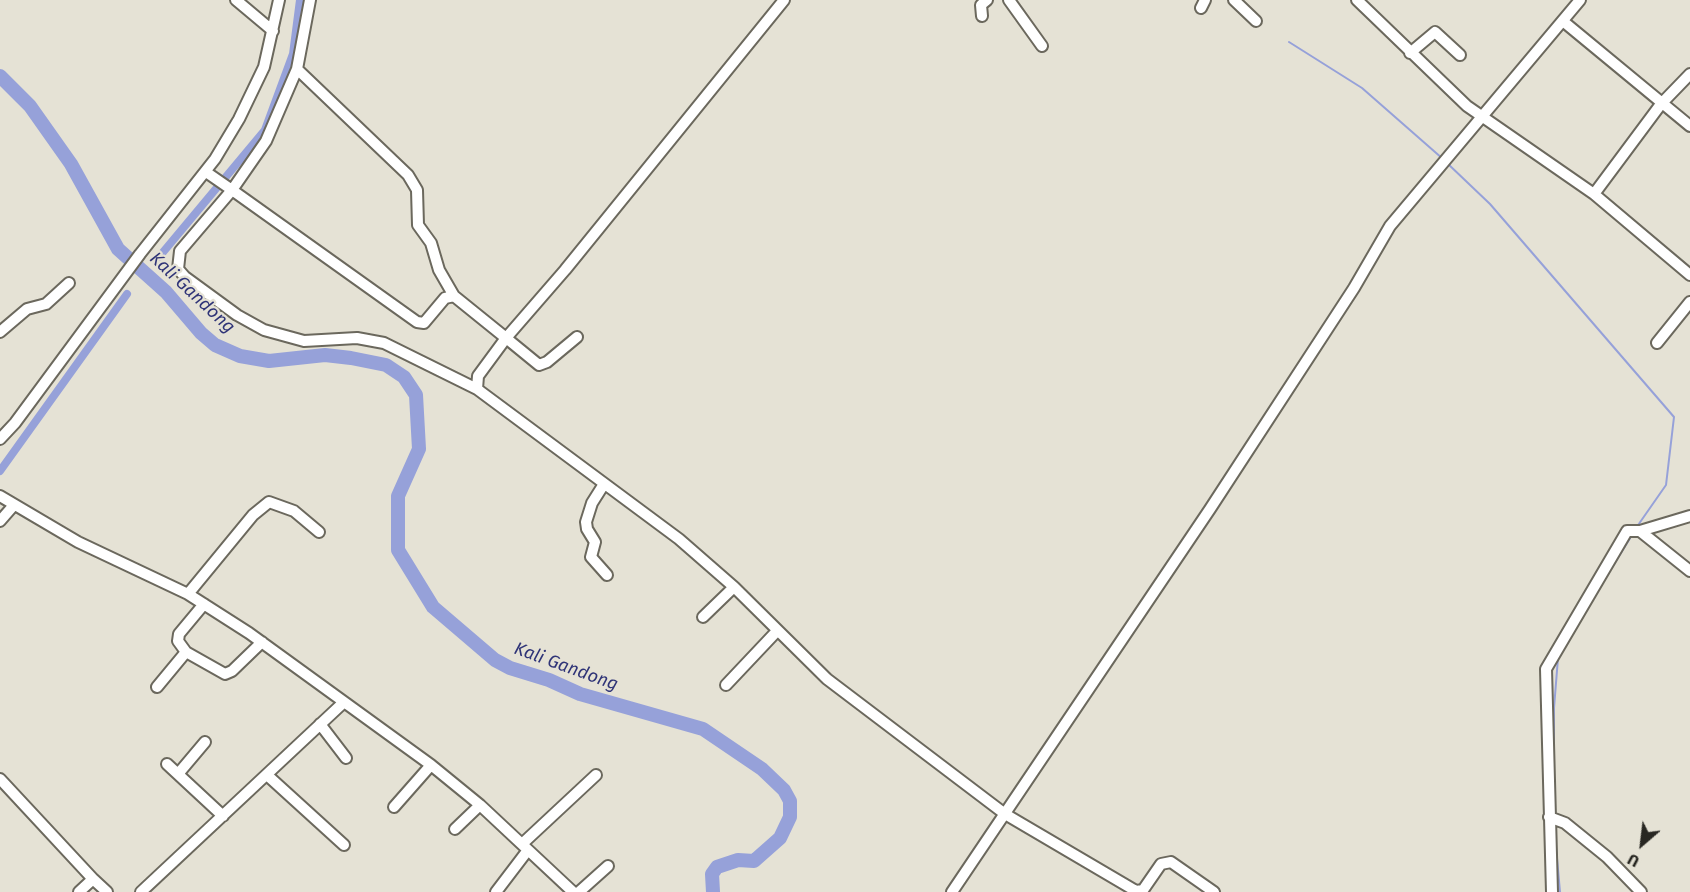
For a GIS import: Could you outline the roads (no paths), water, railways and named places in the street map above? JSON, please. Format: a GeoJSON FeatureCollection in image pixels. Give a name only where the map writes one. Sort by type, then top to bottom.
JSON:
{"type":"FeatureCollection","features":[{"type":"Feature","properties":{"kind":"street"},"geometry":{"type":"LineString","coordinates":[[236,0],[273,31]]}},
{"type":"Feature","properties":{"kind":"street"},"geometry":{"type":"LineString","coordinates":[[0,439],[15,423],[140,254],[209,174],[264,67],[279,0]]}},
{"type":"Feature","properties":{"kind":"street"},"geometry":{"type":"LineString","coordinates":[[310,0],[297,69],[266,141],[180,250],[178,269],[185,278],[237,315],[274,334],[304,341],[357,338],[384,343],[477,389],[679,539],[734,587],[827,680],[1005,814],[1136,891],[1143,890],[1161,864],[1171,862],[1214,892]]}},
{"type":"Feature","properties":{"kind":"street"},"geometry":{"type":"LineString","coordinates":[[477,389],[478,376],[506,338],[565,270],[784,0]]}},
{"type":"Feature","properties":{"kind":"street"},"geometry":{"type":"LineString","coordinates":[[982,16],[981,6],[987,0]]}},
{"type":"Feature","properties":{"kind":"street"},"geometry":{"type":"LineString","coordinates":[[1009,0],[1042,46]]}},
{"type":"Feature","properties":{"kind":"street"},"geometry":{"type":"LineString","coordinates":[[1234,0],[1256,21]]}},
{"type":"Feature","properties":{"kind":"street"},"geometry":{"type":"LineString","coordinates":[[1357,0],[1410,53],[1481,115],[1594,194],[1690,275]]}},
{"type":"Feature","properties":{"kind":"street"},"geometry":{"type":"LineString","coordinates":[[952,892],[1216,499],[1354,288],[1390,226],[1481,115],[1564,22],[1580,0]]}},
{"type":"Feature","properties":{"kind":"street"},"geometry":{"type":"LineString","coordinates":[[1564,22],[1690,126]]}},
{"type":"Feature","properties":{"kind":"street"},"geometry":{"type":"LineString","coordinates":[[1410,53],[1435,32],[1461,55]]}},
{"type":"Feature","properties":{"kind":"street"},"geometry":{"type":"LineString","coordinates":[[297,69],[408,175],[417,190],[418,225],[431,243],[439,270],[454,296],[539,365],[547,362],[577,337]]}},
{"type":"Feature","properties":{"kind":"street"},"geometry":{"type":"LineString","coordinates":[[1594,194],[1661,104],[1690,74]]}},
{"type":"Feature","properties":{"kind":"street"},"geometry":{"type":"LineString","coordinates":[[209,174],[417,322],[424,323],[445,298],[454,296]]}},
{"type":"Feature","properties":{"kind":"street"},"geometry":{"type":"LineString","coordinates":[[0,332],[27,309],[46,304],[69,283]]}},
{"type":"Feature","properties":{"kind":"street"},"geometry":{"type":"LineString","coordinates":[[1657,343],[1690,302]]}},
{"type":"Feature","properties":{"kind":"street"},"geometry":{"type":"LineString","coordinates":[[604,484],[592,503],[586,522],[587,529],[595,542],[591,557],[607,575]]}},
{"type":"Feature","properties":{"kind":"street"},"geometry":{"type":"LineString","coordinates":[[0,496],[78,542],[188,594],[262,642],[431,765],[480,805],[573,892]]}},
{"type":"Feature","properties":{"kind":"street"},"geometry":{"type":"LineString","coordinates":[[188,594],[253,515],[269,502],[294,511],[319,532]]}},
{"type":"Feature","properties":{"kind":"street"},"geometry":{"type":"LineString","coordinates":[[0,520],[14,505]]}},
{"type":"Feature","properties":{"kind":"street"},"geometry":{"type":"LineString","coordinates":[[1552,892],[1553,818],[1546,669],[1627,531],[1690,516]]}},
{"type":"Feature","properties":{"kind":"street"},"geometry":{"type":"LineString","coordinates":[[1636,530],[1690,571]]}},
{"type":"Feature","properties":{"kind":"street"},"geometry":{"type":"LineString","coordinates":[[703,617],[734,587]]}},
{"type":"Feature","properties":{"kind":"street"},"geometry":{"type":"LineString","coordinates":[[204,604],[179,634],[178,641],[186,652],[225,674],[262,642]]}},
{"type":"Feature","properties":{"kind":"street"},"geometry":{"type":"LineString","coordinates":[[726,685],[777,631]]}},
{"type":"Feature","properties":{"kind":"street"},"geometry":{"type":"LineString","coordinates":[[157,687],[186,652]]}},
{"type":"Feature","properties":{"kind":"street"},"geometry":{"type":"LineString","coordinates":[[141,892],[343,703]]}},
{"type":"Feature","properties":{"kind":"street"},"geometry":{"type":"LineString","coordinates":[[320,724],[346,758]]}},
{"type":"Feature","properties":{"kind":"street"},"geometry":{"type":"LineString","coordinates":[[178,774],[205,742]]}},
{"type":"Feature","properties":{"kind":"street"},"geometry":{"type":"LineString","coordinates":[[166,764],[223,816]]}},
{"type":"Feature","properties":{"kind":"street"},"geometry":{"type":"LineString","coordinates":[[394,807],[431,765]]}},
{"type":"Feature","properties":{"kind":"street"},"geometry":{"type":"LineString","coordinates":[[267,775],[344,845]]}},
{"type":"Feature","properties":{"kind":"street"},"geometry":{"type":"LineString","coordinates":[[496,892],[525,847],[596,776]]}},
{"type":"Feature","properties":{"kind":"street"},"geometry":{"type":"LineString","coordinates":[[0,779],[107,892]]}},
{"type":"Feature","properties":{"kind":"street"},"geometry":{"type":"LineString","coordinates":[[455,829],[480,805]]}},
{"type":"Feature","properties":{"kind":"street"},"geometry":{"type":"LineString","coordinates":[[1553,818],[1608,857],[1641,892]]}},
{"type":"Feature","properties":{"kind":"street"},"geometry":{"type":"LineString","coordinates":[[579,892],[608,866]]}},
{"type":"Feature","properties":{"kind":"street"},"geometry":{"type":"LineString","coordinates":[[79,892],[93,879]]}},
{"type":"Feature","properties":{"kind":"waterway"},"geometry":{"type":"LineString","coordinates":[[159,257],[265,130],[293,54],[300,0]]}},
{"type":"Feature","properties":{"kind":"waterway"},"geometry":{"type":"LineString","coordinates":[[1289,42],[1362,88],[1443,159]]}},
{"type":"Feature","properties":{"kind":"waterway","name":"Kali Gandong"},"geometry":{"type":"LineString","coordinates":[[0,76],[30,106],[71,164],[118,249],[166,292],[201,333],[215,345],[240,356],[269,361],[325,355],[351,358],[386,365],[404,377],[416,395],[419,449],[398,496],[398,550],[433,607],[495,660],[510,668],[549,680],[580,694],[703,729],[762,769],[784,790],[790,801],[790,817],[780,838],[754,861],[738,860],[717,867],[712,874],[713,892]]}},
{"type":"Feature","properties":{"kind":"waterway"},"geometry":{"type":"LineString","coordinates":[[1447,163],[1490,204],[1674,417],[1666,485],[1636,528]]}},
{"type":"Feature","properties":{"kind":"waterway"},"geometry":{"type":"LineString","coordinates":[[0,471],[127,294]]}},
{"type":"Feature","properties":{"kind":"waterway"},"geometry":{"type":"LineString","coordinates":[[1611,569],[1632,535]]}},
{"type":"Feature","properties":{"kind":"waterway"},"geometry":{"type":"LineString","coordinates":[[1554,766],[1554,708],[1558,658]]}},
{"type":"Feature","properties":{"kind":"waterway"},"geometry":{"type":"LineString","coordinates":[[1556,847],[1560,892]]}}]}
